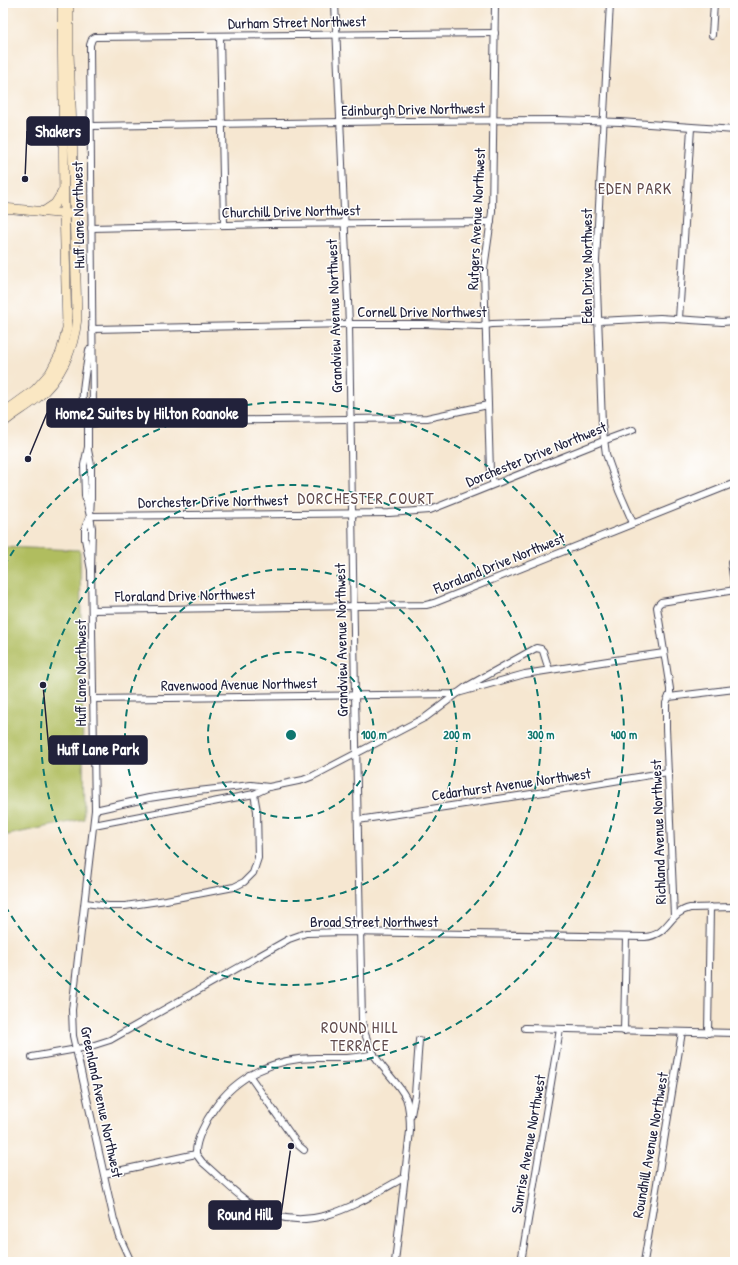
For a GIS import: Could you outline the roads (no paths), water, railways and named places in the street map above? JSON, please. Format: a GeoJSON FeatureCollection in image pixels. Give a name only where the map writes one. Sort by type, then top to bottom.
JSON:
{"type":"FeatureCollection","features":[{"type":"Feature","properties":{"kind":"main road"},"geometry":{"type":"LineString","coordinates":[[3,423],[44,392],[59,373],[74,340],[77,318],[69,214],[64,190],[62,3]]}},
{"type":"Feature","properties":{"kind":"main road"},"geometry":{"type":"LineString","coordinates":[[3,413],[35,390],[50,373],[61,352],[65,339],[68,314],[72,130],[69,3]]}},
{"type":"Feature","properties":{"kind":"main road"},"geometry":{"type":"LineString","coordinates":[[43,212],[55,204],[64,190]]}},
{"type":"Feature","properties":{"kind":"main road"},"geometry":{"type":"LineString","coordinates":[[3,208],[69,214]]}},
{"type":"Feature","properties":{"kind":"main road"},"geometry":{"type":"LineString","coordinates":[[3,404],[24,399]]}},
{"type":"Feature","properties":{"kind":"street","name":"Grandview Avenue Northwest"},"geometry":{"type":"LineString","coordinates":[[335,3],[349,324],[362,1021],[367,1041],[374,1054],[402,1090],[408,1105],[410,1118],[410,1132],[395,1262]]}},
{"type":"Feature","properties":{"kind":"street","name":"Rutgers Avenue Northwest"},"geometry":{"type":"LineString","coordinates":[[494,484],[490,472],[484,269],[491,222],[493,179],[495,3]]}},
{"type":"Feature","properties":{"kind":"street","name":"Eden Drive Northwest"},"geometry":{"type":"LineString","coordinates":[[610,3],[596,261],[603,441],[619,492],[633,523]]}},
{"type":"Feature","properties":{"kind":"street"},"geometry":{"type":"LineString","coordinates":[[712,35],[714,3]]}},
{"type":"Feature","properties":{"kind":"street","name":"Durham Street Northwest"},"geometry":{"type":"LineString","coordinates":[[100,37],[495,33]]}},
{"type":"Feature","properties":{"kind":"street"},"geometry":{"type":"LineString","coordinates":[[220,36],[224,225]]}},
{"type":"Feature","properties":{"kind":"street","name":"Huff Lane Northwest"},"geometry":{"type":"LineString","coordinates":[[88,424],[93,413],[90,46],[92,39],[100,37]]}},
{"type":"Feature","properties":{"kind":"street","name":"Edinburgh Drive Northwest"},"geometry":{"type":"LineString","coordinates":[[91,126],[556,120],[735,130]]}},
{"type":"Feature","properties":{"kind":"street"},"geometry":{"type":"LineString","coordinates":[[679,319],[691,128]]}},
{"type":"Feature","properties":{"kind":"street","name":"Churchill Drive Northwest"},"geometry":{"type":"LineString","coordinates":[[91,228],[491,222]]}},
{"type":"Feature","properties":{"kind":"street","name":"Cornell Drive Northwest"},"geometry":{"type":"LineString","coordinates":[[92,329],[349,324],[485,325],[637,319],[679,319],[722,322],[735,321]]}},
{"type":"Feature","properties":{"kind":"street","name":"Huff Lane Northwest"},"geometry":{"type":"LineString","coordinates":[[92,329],[83,394],[84,412],[88,424],[88,446],[92,465],[90,516],[92,528],[91,570],[94,825]]}},
{"type":"Feature","properties":{"kind":"street"},"geometry":{"type":"LineString","coordinates":[[88,424],[104,422],[427,418],[488,405]]}},
{"type":"Feature","properties":{"kind":"street","name":"Dorchester Drive Northwest"},"geometry":{"type":"LineString","coordinates":[[90,516],[427,511],[633,430]]}},
{"type":"Feature","properties":{"kind":"street","name":"Floraland Drive Northwest"},"geometry":{"type":"LineString","coordinates":[[92,610],[426,605],[735,483]]}},
{"type":"Feature","properties":{"kind":"street"},"geometry":{"type":"LineString","coordinates":[[731,563],[735,590]]}},
{"type":"Feature","properties":{"kind":"street","name":"Richland Avenue Northwest"},"geometry":{"type":"LineString","coordinates":[[674,916],[666,702],[669,697],[670,690],[657,607],[661,602],[735,590]]}},
{"type":"Feature","properties":{"kind":"street"},"geometry":{"type":"LineString","coordinates":[[94,825],[254,794],[269,787],[303,780],[426,717],[458,693],[536,648],[543,651],[549,670]]}},
{"type":"Feature","properties":{"kind":"street"},"geometry":{"type":"LineString","coordinates":[[458,693],[506,679],[549,670],[664,653]]}},
{"type":"Feature","properties":{"kind":"street"},"geometry":{"type":"LineString","coordinates":[[669,697],[735,689]]}},
{"type":"Feature","properties":{"kind":"street","name":"Ravenwood Avenue Northwest"},"geometry":{"type":"LineString","coordinates":[[93,699],[458,693]]}},
{"type":"Feature","properties":{"kind":"street","name":"Cedarhurst Avenue Northwest"},"geometry":{"type":"LineString","coordinates":[[358,820],[668,772]]}},
{"type":"Feature","properties":{"kind":"street"},"geometry":{"type":"LineString","coordinates":[[94,810],[149,798],[189,792],[251,785],[269,787]]}},
{"type":"Feature","properties":{"kind":"street"},"geometry":{"type":"LineString","coordinates":[[85,903],[108,906],[125,906],[234,887],[244,882],[253,873],[258,858],[257,811],[254,794]]}},
{"type":"Feature","properties":{"kind":"street","name":"Greenland Avenue Northwest"},"geometry":{"type":"LineString","coordinates":[[94,825],[72,1010],[73,1036],[118,1231],[131,1262]]}},
{"type":"Feature","properties":{"kind":"street"},"geometry":{"type":"LineString","coordinates":[[708,1033],[710,907]]}},
{"type":"Feature","properties":{"kind":"street","name":"Broad Street Northwest"},"geometry":{"type":"LineString","coordinates":[[32,1057],[76,1049],[110,1040],[293,937],[306,933],[360,932],[645,937],[657,935],[666,928],[674,916],[684,909],[735,907]]}},
{"type":"Feature","properties":{"kind":"street"},"geometry":{"type":"LineString","coordinates":[[624,1031],[626,937]]}},
{"type":"Feature","properties":{"kind":"street"},"geometry":{"type":"LineString","coordinates":[[525,1028],[735,1033]]}},
{"type":"Feature","properties":{"kind":"street","name":"Sunrise Avenue Northwest"},"geometry":{"type":"LineString","coordinates":[[521,1262],[560,1029]]}},
{"type":"Feature","properties":{"kind":"street","name":"Roundhill Avenue Northwest"},"geometry":{"type":"LineString","coordinates":[[644,1262],[682,1032]]}},
{"type":"Feature","properties":{"kind":"street"},"geometry":{"type":"LineString","coordinates":[[410,1118],[415,1094],[419,1040]]}},
{"type":"Feature","properties":{"kind":"street"},"geometry":{"type":"LineString","coordinates":[[374,1054],[357,1058],[314,1058],[284,1061],[262,1068],[249,1075],[234,1086],[212,1111],[204,1125],[196,1154],[202,1162],[254,1205],[271,1214],[292,1219],[310,1219],[332,1215],[405,1178]]}},
{"type":"Feature","properties":{"kind":"street"},"geometry":{"type":"LineString","coordinates":[[249,1075],[298,1145],[304,1150]]}},
{"type":"Feature","properties":{"kind":"street"},"geometry":{"type":"LineString","coordinates":[[104,1174],[196,1154]]}},
{"type":"Feature","properties":{"kind":"place","name":"Shakers"},"geometry":{"type":"Point","coordinates":[25,179]}},
{"type":"Feature","properties":{"kind":"place","name":"Home2 Suites by Hilton Roanoke"},"geometry":{"type":"Point","coordinates":[28,459]}},
{"type":"Feature","properties":{"kind":"place","name":"Huff Lane Park"},"geometry":{"type":"Point","coordinates":[43,685]}},
{"type":"Feature","properties":{"kind":"place","name":"Round Hill"},"geometry":{"type":"Point","coordinates":[291,1146]}},
{"type":"Feature","properties":{"kind":"district","name":"EDEN PARK"},"geometry":{"type":"Point","coordinates":[635,188]}},
{"type":"Feature","properties":{"kind":"district","name":"DORCHESTER COURT"},"geometry":{"type":"Point","coordinates":[366,498]}},
{"type":"Feature","properties":{"kind":"district","name":"ROUND HILL TERRACE"},"geometry":{"type":"Point","coordinates":[360,1036]}}]}
